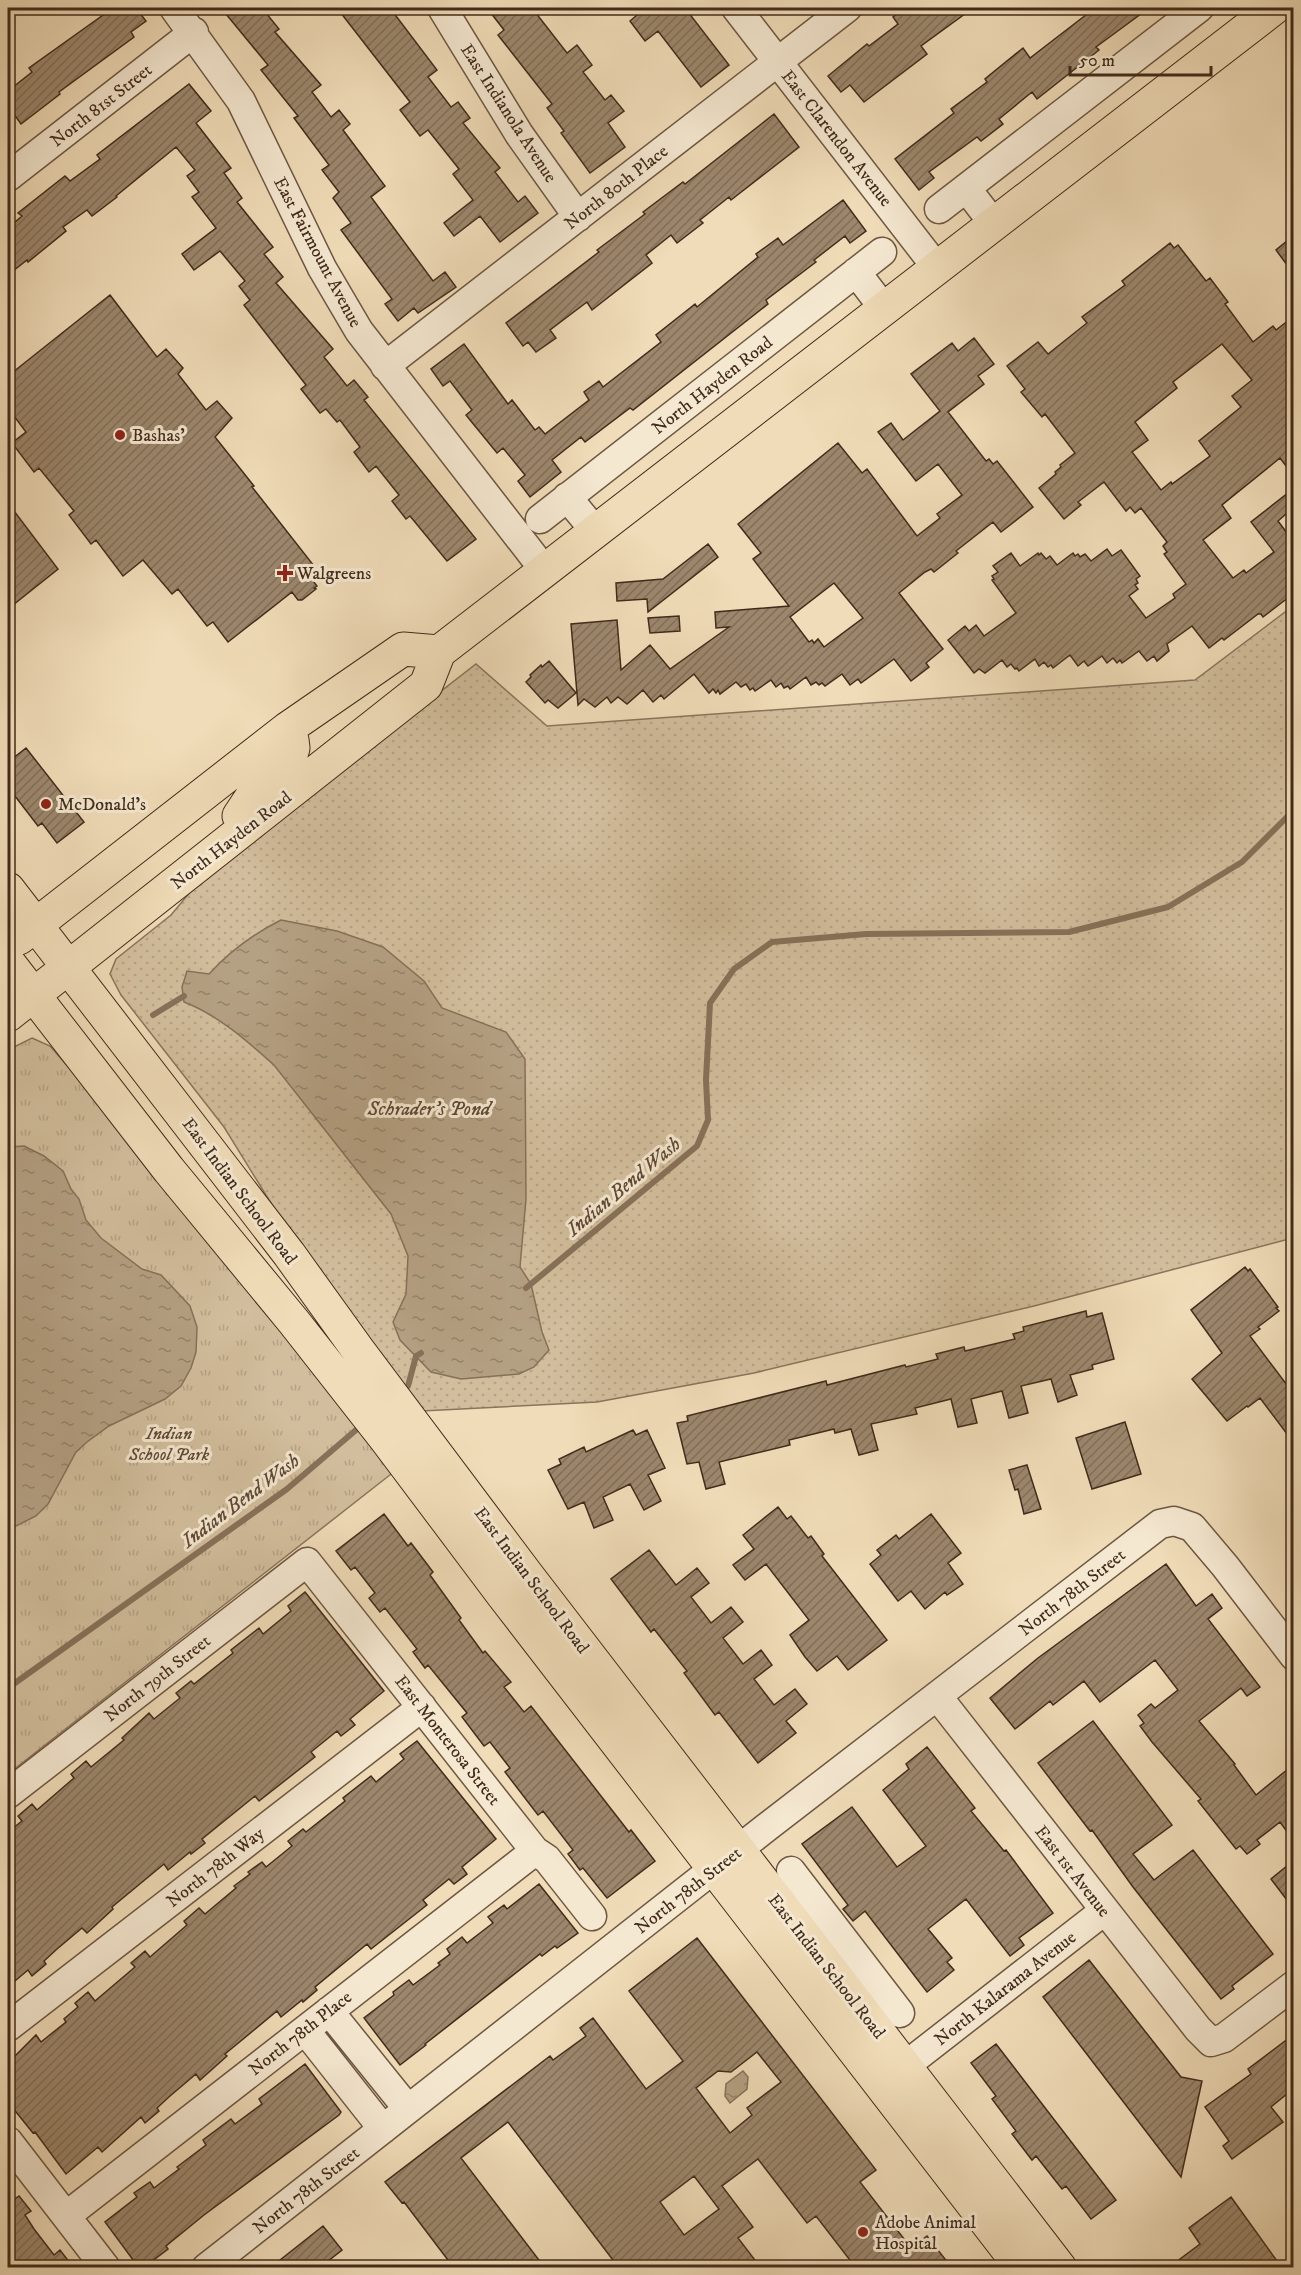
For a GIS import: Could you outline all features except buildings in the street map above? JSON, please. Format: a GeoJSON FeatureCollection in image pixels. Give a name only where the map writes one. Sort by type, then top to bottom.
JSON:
{"type":"FeatureCollection","features":[{"type":"Feature","properties":{"kind":"main road"},"geometry":{"type":"LineString","coordinates":[[8,947],[287,729],[403,649],[439,652],[1274,8]]}},
{"type":"Feature","properties":{"kind":"main road","name":"North Hayden Road"},"geometry":{"type":"LineString","coordinates":[[8,1016],[426,684],[439,652]]}},
{"type":"Feature","properties":{"kind":"main road"},"geometry":{"type":"LineString","coordinates":[[211,856],[252,798],[290,758],[293,748],[287,729]]}},
{"type":"Feature","properties":{"kind":"main road","name":"East Indian School Road"},"geometry":{"type":"LineString","coordinates":[[8,889],[284,1247],[358,1350],[398,1429]]}},
{"type":"Feature","properties":{"kind":"main road","name":"East Indian School Road"},"geometry":{"type":"LineString","coordinates":[[8,962],[71,1045],[332,1370],[398,1429],[527,1575],[727,1859],[1022,2268]]}},
{"type":"Feature","properties":{"kind":"main road","name":"East Indian School Road"},"geometry":{"type":"LineString","coordinates":[[727,1859],[815,1926],[885,2008],[905,2066],[1060,2268]]}},
{"type":"Feature","properties":{"kind":"street","name":"East Fairmount Avenue"},"geometry":{"type":"LineString","coordinates":[[174,8],[194,32],[241,101],[322,268],[359,331],[545,571]]}},
{"type":"Feature","properties":{"kind":"street","name":"East Indianola Avenue"},"geometry":{"type":"LineString","coordinates":[[442,8],[519,134],[578,217]]}},
{"type":"Feature","properties":{"kind":"street","name":"East Clarendon Avenue"},"geometry":{"type":"LineString","coordinates":[[736,8],[937,268]]}},
{"type":"Feature","properties":{"kind":"street","name":"North 80th Place"},"geometry":{"type":"LineString","coordinates":[[385,366],[847,8]]}},
{"type":"Feature","properties":{"kind":"street"},"geometry":{"type":"LineString","coordinates":[[939,209],[1199,8]]}},
{"type":"Feature","properties":{"kind":"street","name":"North 81st Street"},"geometry":{"type":"LineString","coordinates":[[12,165],[194,32]]}},
{"type":"Feature","properties":{"kind":"street"},"geometry":{"type":"LineString","coordinates":[[966,188],[994,224]]}},
{"type":"Feature","properties":{"kind":"street","name":"North Hayden Road"},"geometry":{"type":"LineString","coordinates":[[540,519],[882,252]]}},
{"type":"Feature","properties":{"kind":"street"},"geometry":{"type":"LineString","coordinates":[[856,272],[885,310]]}},
{"type":"Feature","properties":{"kind":"street"},"geometry":{"type":"LineString","coordinates":[[567,497],[596,532]]}},
{"type":"Feature","properties":{"kind":"street","name":"North 78th Street"},"geometry":{"type":"LineString","coordinates":[[207,2268],[727,1859],[1160,1524],[1174,1521],[1192,1527],[1205,1540],[1293,1656]]}},
{"type":"Feature","properties":{"kind":"street","name":"East Monterosa Street"},"geometry":{"type":"LineString","coordinates":[[307,1562],[535,1851],[547,1859],[592,1916]]}},
{"type":"Feature","properties":{"kind":"street","name":"North 79th Street"},"geometry":{"type":"LineString","coordinates":[[8,1794],[307,1562]]}},
{"type":"Feature","properties":{"kind":"street","name":"East 1st Avenue"},"geometry":{"type":"LineString","coordinates":[[938,1697],[1104,1911],[1198,2029],[1211,2042],[1224,2038],[1293,1985]]}},
{"type":"Feature","properties":{"kind":"street","name":"North 78th Way"},"geometry":{"type":"LineString","coordinates":[[8,2027],[422,1707]]}},
{"type":"Feature","properties":{"kind":"street","name":"North 78th Place"},"geometry":{"type":"LineString","coordinates":[[66,2216],[535,1851]]}},
{"type":"Feature","properties":{"kind":"street"},"geometry":{"type":"LineString","coordinates":[[791,1871],[815,1926]]}},
{"type":"Feature","properties":{"kind":"street","name":"North Kalarama Avenue"},"geometry":{"type":"LineString","coordinates":[[905,2066],[1104,1911]]}},
{"type":"Feature","properties":{"kind":"street"},"geometry":{"type":"LineString","coordinates":[[329,2011],[408,2109]]}},
{"type":"Feature","properties":{"kind":"street"},"geometry":{"type":"LineString","coordinates":[[305,2030],[383,2129]]}},
{"type":"Feature","properties":{"kind":"street"},"geometry":{"type":"LineString","coordinates":[[8,2141],[106,2268]]}},
{"type":"Feature","properties":{"kind":"green space"},"geometry":{"type":"Polygon","coordinates":[[[1293,606],[1293,1238],[1034,1306],[754,1373],[597,1402],[422,1411],[274,1208],[224,1127],[121,995],[110,974],[116,959],[171,915],[197,884],[476,664],[547,726],[1195,680],[1293,606]]]}},
{"type":"Feature","properties":{"kind":"green space","name":"Indian School Park"},"geometry":{"type":"Polygon","coordinates":[[[32,1038],[50,1046],[84,1085],[395,1471],[8,1774],[8,1050],[32,1038]]]}},
{"type":"Feature","properties":{"kind":"water","name":"Schrader's Pond"},"geometry":{"type":"Polygon","coordinates":[[[281,920],[337,931],[383,947],[424,981],[442,1008],[506,1032],[525,1059],[526,1199],[520,1267],[531,1284],[542,1332],[549,1350],[534,1367],[519,1374],[461,1379],[431,1372],[400,1340],[393,1322],[406,1294],[408,1256],[391,1214],[274,1065],[220,1021],[184,1002],[182,987],[187,971],[209,974],[242,944],[281,920]]]}},
{"type":"Feature","properties":{"kind":"water"},"geometry":{"type":"Polygon","coordinates":[[[24,1146],[44,1156],[63,1171],[71,1189],[79,1199],[86,1220],[101,1238],[142,1269],[161,1275],[190,1306],[197,1327],[196,1352],[191,1368],[181,1386],[165,1399],[109,1426],[87,1442],[76,1452],[48,1504],[36,1516],[8,1530],[8,1147],[24,1146]]]}},
{"type":"Feature","properties":{"kind":"water"},"geometry":{"type":"Polygon","coordinates":[[[743,2071],[748,2077],[747,2089],[730,2103],[725,2096],[726,2084],[743,2071]]]}},
{"type":"Feature","properties":{"kind":"waterway","name":"Indian Bend Wash"},"geometry":{"type":"LineString","coordinates":[[526,1288],[697,1146],[708,1120],[706,1080],[710,1003],[734,969],[772,942],[866,934],[1069,932],[1168,907],[1242,862],[1294,810]]}},
{"type":"Feature","properties":{"kind":"waterway"},"geometry":{"type":"LineString","coordinates":[[153,1015],[184,996]]}},
{"type":"Feature","properties":{"kind":"waterway","name":"Indian Bend Wash"},"geometry":{"type":"LineString","coordinates":[[401,1392],[408,1386],[416,1356],[421,1353]]}},
{"type":"Feature","properties":{"kind":"waterway","name":"Indian Bend Wash"},"geometry":{"type":"LineString","coordinates":[[8,1688],[287,1489],[363,1424]]}},
{"type":"Feature","properties":{"kind":"place","name":"Bashas'"},"geometry":{"type":"Point","coordinates":[120,435]}},
{"type":"Feature","properties":{"kind":"place","name":"Walgreens"},"geometry":{"type":"Point","coordinates":[285,573]}},
{"type":"Feature","properties":{"kind":"place","name":"McDonald's"},"geometry":{"type":"Point","coordinates":[46,804]}},
{"type":"Feature","properties":{"kind":"place","name":"Adobe Animal Hospital"},"geometry":{"type":"Point","coordinates":[863,2232]}}]}
